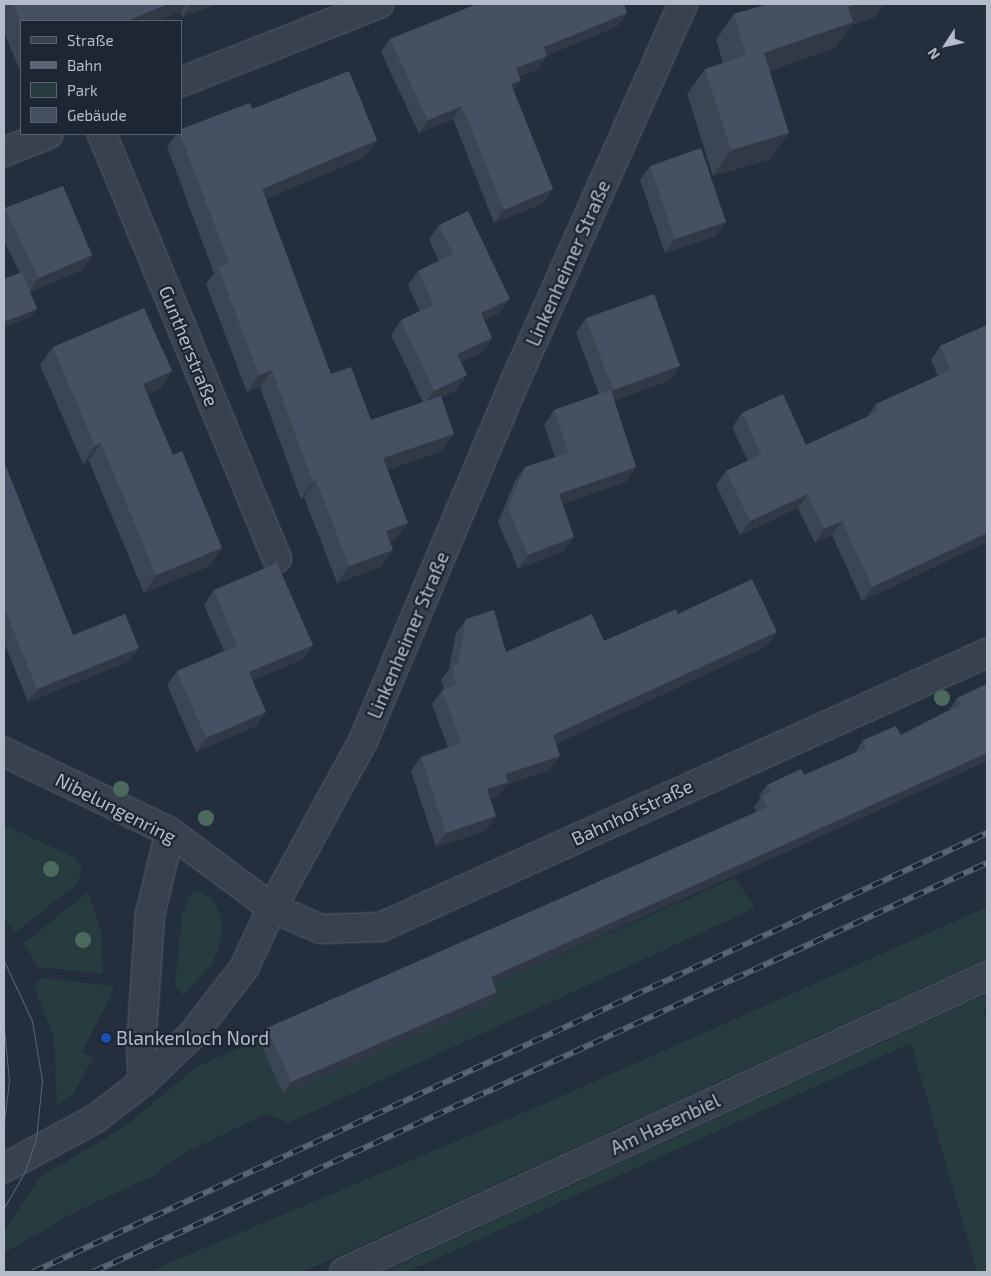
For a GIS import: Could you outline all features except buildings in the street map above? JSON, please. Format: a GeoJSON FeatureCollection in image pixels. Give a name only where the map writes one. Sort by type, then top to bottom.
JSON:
{"type":"FeatureCollection","features":[{"type":"Feature","properties":{"kind":"street"},"geometry":{"type":"LineString","coordinates":[[182,82],[379,4]]}},
{"type":"Feature","properties":{"kind":"street","name":"Linkenheimer Straße"},"geometry":{"type":"LineString","coordinates":[[4,1168],[95,1119],[143,1082],[192,1035],[244,968],[272,908],[363,741],[516,379],[683,4]]}},
{"type":"Feature","properties":{"kind":"street"},"geometry":{"type":"LineString","coordinates":[[4,152],[46,135]]}},
{"type":"Feature","properties":{"kind":"street","name":"Guntherstraße"},"geometry":{"type":"LineString","coordinates":[[102,135],[277,558]]}},
{"type":"Feature","properties":{"kind":"street","name":"Bahnhofstraße"},"geometry":{"type":"LineString","coordinates":[[272,908],[322,929],[381,927],[987,653]]}},
{"type":"Feature","properties":{"kind":"street","name":"Nibelungenring"},"geometry":{"type":"LineString","coordinates":[[4,752],[170,832],[272,908]]}},
{"type":"Feature","properties":{"kind":"street"},"geometry":{"type":"LineString","coordinates":[[143,1082],[141,1047],[150,915],[170,832]]}},
{"type":"Feature","properties":{"kind":"street","name":"Am Hasenbiel"},"geometry":{"type":"LineString","coordinates":[[344,1272],[987,976]]}},
{"type":"Feature","properties":{"kind":"green space"},"geometry":{"type":"Polygon","coordinates":[[[4,825],[76,858],[82,870],[77,884],[15,933],[4,918],[4,825]]]}},
{"type":"Feature","properties":{"kind":"green space"},"geometry":{"type":"Polygon","coordinates":[[[735,878],[755,908],[288,1123],[266,1114],[184,1153],[153,1176],[79,1210],[4,1253],[4,1231],[40,1177],[124,1127],[198,1066],[259,1040],[283,1094],[483,989],[735,878]]]}},
{"type":"Feature","properties":{"kind":"green space"},"geometry":{"type":"Polygon","coordinates":[[[197,890],[213,900],[221,917],[223,934],[212,964],[183,995],[175,986],[182,915],[189,896],[197,890]]]}},
{"type":"Feature","properties":{"kind":"green space"},"geometry":{"type":"Polygon","coordinates":[[[88,892],[102,932],[103,974],[38,967],[24,943],[88,892]]]}},
{"type":"Feature","properties":{"kind":"green space"},"geometry":{"type":"Polygon","coordinates":[[[987,907],[987,958],[303,1272],[148,1272],[551,1101],[987,907]]]}},
{"type":"Feature","properties":{"kind":"green space"},"geometry":{"type":"Polygon","coordinates":[[[43,978],[113,986],[111,996],[82,1052],[93,1058],[72,1096],[57,1104],[54,1039],[34,985],[43,978]]]}},
{"type":"Feature","properties":{"kind":"green space"},"geometry":{"type":"Polygon","coordinates":[[[987,994],[987,1008],[984,1010],[987,1023],[987,1272],[977,1272],[911,1043],[407,1272],[384,1272],[987,994]]]}},
{"type":"Feature","properties":{"kind":"tram line"},"geometry":{"type":"LineString","coordinates":[[4,961],[32,1021],[42,1080],[36,1139],[24,1173],[4,1207]]}},
{"type":"Feature","properties":{"kind":"tram line"},"geometry":{"type":"LineString","coordinates":[[4,1028],[9,1081],[4,1121]]}},
{"type":"Feature","properties":{"kind":"railway"},"geometry":{"type":"LineString","coordinates":[[33,1272],[987,833]]}},
{"type":"Feature","properties":{"kind":"railway"},"geometry":{"type":"LineString","coordinates":[[93,1272],[987,863]]}},
{"type":"Feature","properties":{"kind":"place","name":"Blankenloch Nord"},"geometry":{"type":"Point","coordinates":[106,1038]}}]}
